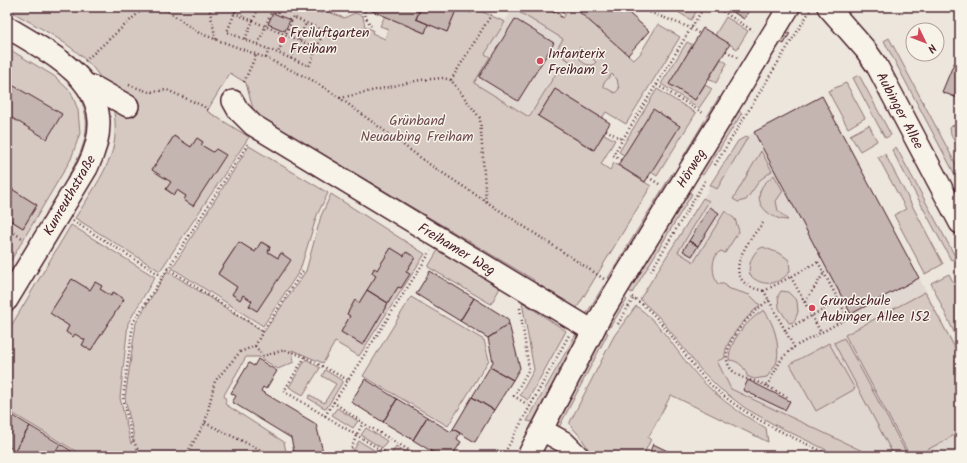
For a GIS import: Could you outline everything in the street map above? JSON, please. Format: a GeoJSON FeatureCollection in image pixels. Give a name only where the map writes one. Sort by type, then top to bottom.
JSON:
{"type":"FeatureCollection","features":[{"type":"Feature","properties":{"kind":"street","name":"Hörweg"},"geometry":{"type":"LineString","coordinates":[[593,331],[681,182],[789,7]]}},
{"type":"Feature","properties":{"kind":"street","name":"Aubinger Allee"},"geometry":{"type":"LineString","coordinates":[[828,7],[865,49],[876,66],[960,223]]}},
{"type":"Feature","properties":{"kind":"street","name":"Kunreuthstraße"},"geometry":{"type":"LineString","coordinates":[[7,27],[62,61],[85,84],[97,112],[99,127],[98,140],[87,168],[7,300]]}},
{"type":"Feature","properties":{"kind":"street"},"geometry":{"type":"LineString","coordinates":[[85,84],[96,88],[128,106]]}},
{"type":"Feature","properties":{"kind":"street","name":"Freihamer Weg"},"geometry":{"type":"LineString","coordinates":[[233,101],[238,110],[253,125],[593,331]]}},
{"type":"Feature","properties":{"kind":"street"},"geometry":{"type":"LineString","coordinates":[[528,456],[593,331]]}},
{"type":"Feature","properties":{"kind":"street"},"geometry":{"type":"LineString","coordinates":[[542,430],[564,442],[578,456]]}},
{"type":"Feature","properties":{"kind":"path"},"geometry":{"type":"LineString","coordinates":[[85,61],[145,7]]}},
{"type":"Feature","properties":{"kind":"path"},"geometry":{"type":"LineString","coordinates":[[162,7],[187,26],[216,40],[266,58],[302,75],[340,98],[429,164],[602,278]]}},
{"type":"Feature","properties":{"kind":"path"},"geometry":{"type":"LineString","coordinates":[[209,7],[216,40]]}},
{"type":"Feature","properties":{"kind":"path"},"geometry":{"type":"LineString","coordinates":[[237,7],[227,32],[309,66],[324,30],[293,17],[278,53]]}},
{"type":"Feature","properties":{"kind":"path"},"geometry":{"type":"LineString","coordinates":[[245,39],[259,7]]}},
{"type":"Feature","properties":{"kind":"path"},"geometry":{"type":"LineString","coordinates":[[258,44],[273,8],[270,7]]}},
{"type":"Feature","properties":{"kind":"path"},"geometry":{"type":"LineString","coordinates":[[364,7],[366,18],[371,26]]}},
{"type":"Feature","properties":{"kind":"path"},"geometry":{"type":"LineString","coordinates":[[561,17],[567,7]]}},
{"type":"Feature","properties":{"kind":"path"},"geometry":{"type":"LineString","coordinates":[[644,7],[649,12],[691,28],[700,34]]}},
{"type":"Feature","properties":{"kind":"path"},"geometry":{"type":"LineString","coordinates":[[621,160],[613,156],[704,7]]}},
{"type":"Feature","properties":{"kind":"path"},"geometry":{"type":"LineString","coordinates":[[716,7],[753,31]]}},
{"type":"Feature","properties":{"kind":"path","name":"Hörweg"},"geometry":{"type":"LineString","coordinates":[[713,168],[812,7]]}},
{"type":"Feature","properties":{"kind":"path"},"geometry":{"type":"LineString","coordinates":[[451,80],[493,12]]}},
{"type":"Feature","properties":{"kind":"path"},"geometry":{"type":"LineString","coordinates":[[234,13],[317,48]]}},
{"type":"Feature","properties":{"kind":"path"},"geometry":{"type":"LineString","coordinates":[[291,59],[306,23]]}},
{"type":"Feature","properties":{"kind":"path"},"geometry":{"type":"LineString","coordinates":[[266,58],[269,49]]}},
{"type":"Feature","properties":{"kind":"path"},"geometry":{"type":"LineString","coordinates":[[726,51],[737,57]]}},
{"type":"Feature","properties":{"kind":"path"},"geometry":{"type":"LineString","coordinates":[[244,82],[256,55]]}},
{"type":"Feature","properties":{"kind":"path"},"geometry":{"type":"LineString","coordinates":[[340,98],[420,80],[433,78],[451,80],[480,118],[486,201]]}},
{"type":"Feature","properties":{"kind":"path"},"geometry":{"type":"LineString","coordinates":[[122,83],[149,92],[168,90],[203,106],[210,111]]}},
{"type":"Feature","properties":{"kind":"path"},"geometry":{"type":"LineString","coordinates":[[657,85],[703,112]]}},
{"type":"Feature","properties":{"kind":"path"},"geometry":{"type":"LineString","coordinates":[[606,130],[623,140]]}},
{"type":"Feature","properties":{"kind":"path"},"geometry":{"type":"LineString","coordinates":[[141,456],[132,438],[123,398],[133,323],[166,268],[253,136]]}},
{"type":"Feature","properties":{"kind":"path","name":"Hörweg"},"geometry":{"type":"LineString","coordinates":[[650,272],[709,175]]}},
{"type":"Feature","properties":{"kind":"path"},"geometry":{"type":"LineString","coordinates":[[648,177],[659,184]]}},
{"type":"Feature","properties":{"kind":"path"},"geometry":{"type":"LineString","coordinates":[[59,213],[162,276]]}},
{"type":"Feature","properties":{"kind":"path"},"geometry":{"type":"LineString","coordinates":[[763,223],[751,238],[740,259],[739,271],[741,280],[749,286],[764,291],[794,347]]}},
{"type":"Feature","properties":{"kind":"path"},"geometry":{"type":"LineString","coordinates":[[325,416],[435,245]]}},
{"type":"Feature","properties":{"kind":"path"},"geometry":{"type":"LineString","coordinates":[[764,291],[818,262],[848,318],[794,347],[782,358],[767,386]]}},
{"type":"Feature","properties":{"kind":"path"},"geometry":{"type":"LineString","coordinates":[[166,268],[263,331]]}},
{"type":"Feature","properties":{"kind":"path"},"geometry":{"type":"LineString","coordinates":[[185,456],[205,423],[215,381],[240,352],[255,346],[263,331],[303,271]]}},
{"type":"Feature","properties":{"kind":"path"},"geometry":{"type":"LineString","coordinates":[[805,302],[824,273]]}},
{"type":"Feature","properties":{"kind":"path"},"geometry":{"type":"LineString","coordinates":[[791,277],[821,332]]}},
{"type":"Feature","properties":{"kind":"path"},"geometry":{"type":"LineString","coordinates":[[617,327],[638,292]]}},
{"type":"Feature","properties":{"kind":"path"},"geometry":{"type":"LineString","coordinates":[[634,298],[655,317],[697,369],[720,392],[765,423],[832,456]]}},
{"type":"Feature","properties":{"kind":"path"},"geometry":{"type":"LineString","coordinates":[[769,300],[753,312],[737,331],[728,348],[728,364],[734,372],[767,386],[789,398]]}},
{"type":"Feature","properties":{"kind":"path"},"geometry":{"type":"LineString","coordinates":[[785,330],[839,301]]}},
{"type":"Feature","properties":{"kind":"path"},"geometry":{"type":"LineString","coordinates":[[519,303],[529,369],[514,396],[530,406]]}},
{"type":"Feature","properties":{"kind":"path"},"geometry":{"type":"LineString","coordinates":[[503,456],[572,330]]}},
{"type":"Feature","properties":{"kind":"path"},"geometry":{"type":"LineString","coordinates":[[255,346],[263,356],[284,350],[305,357],[348,380]]}},
{"type":"Feature","properties":{"kind":"path"},"geometry":{"type":"LineString","coordinates":[[305,357],[284,391],[391,456]]}},
{"type":"Feature","properties":{"kind":"path"},"geometry":{"type":"LineString","coordinates":[[334,402],[363,423],[419,456]]}},
{"type":"Feature","properties":{"kind":"path"},"geometry":{"type":"LineString","coordinates":[[205,423],[265,452],[267,456]]}},
{"type":"Feature","properties":{"kind":"path"},"geometry":{"type":"LineString","coordinates":[[349,456],[356,436],[363,423]]}},
{"type":"Feature","properties":{"kind":"shaded area","name":"Infanterix Freiham 2"},"geometry":{"type":"Polygon","coordinates":[[[514,7],[531,7],[562,27],[635,92],[625,108],[559,68],[529,117],[468,80],[514,7]]]}},
{"type":"Feature","properties":{"kind":"shaded area","name":"Grundschule Aubinger Allee 152"},"geometry":{"type":"Polygon","coordinates":[[[822,96],[960,355],[960,456],[873,456],[731,389],[664,262],[738,141],[822,96]]]}},
{"type":"Feature","properties":{"kind":"green space","name":"Grünband Neuaubing Freiham"},"geometry":{"type":"Polygon","coordinates":[[[7,7],[307,7],[322,13],[311,7],[325,7],[324,10],[344,18],[355,13],[363,16],[365,27],[373,30],[372,33],[385,39],[388,29],[380,26],[385,16],[424,33],[428,24],[447,32],[457,8],[471,13],[474,8],[505,22],[485,54],[490,57],[474,83],[529,117],[560,67],[574,71],[577,66],[555,52],[563,39],[519,12],[523,7],[528,7],[533,11],[535,10],[531,7],[544,7],[555,13],[559,7],[565,7],[559,16],[563,18],[570,7],[579,7],[577,10],[634,60],[640,54],[658,24],[680,37],[626,124],[606,112],[602,118],[555,89],[538,116],[593,150],[604,134],[615,140],[601,164],[610,170],[614,163],[651,186],[575,311],[531,285],[534,280],[254,113],[246,83],[230,73],[207,111],[249,137],[160,271],[75,218],[100,179],[113,150],[115,123],[109,93],[100,76],[88,62],[74,50],[41,28],[7,9],[7,7]],[[580,47],[579,57],[581,60],[586,64],[593,65],[596,62],[580,47]],[[612,74],[603,84],[604,87],[615,93],[619,89],[617,79],[612,74]],[[174,136],[152,169],[171,182],[166,190],[174,195],[177,190],[186,196],[184,200],[193,206],[225,155],[216,149],[213,152],[201,145],[203,142],[197,138],[191,147],[174,136]]]}},
{"type":"Feature","properties":{"kind":"green space"},"geometry":{"type":"Polygon","coordinates":[[[670,7],[699,7],[691,20],[670,7]]]}},
{"type":"Feature","properties":{"kind":"green space"},"geometry":{"type":"Polygon","coordinates":[[[7,15],[44,36],[68,52],[89,71],[98,82],[7,20],[7,15]]]}},
{"type":"Feature","properties":{"kind":"green space"},"geometry":{"type":"Polygon","coordinates":[[[726,17],[748,31],[737,49],[715,35],[726,17]]]}},
{"type":"Feature","properties":{"kind":"green space"},"geometry":{"type":"Polygon","coordinates":[[[889,38],[960,172],[960,184],[884,41],[889,38]]]}},
{"type":"Feature","properties":{"kind":"green space"},"geometry":{"type":"Polygon","coordinates":[[[687,42],[693,45],[669,84],[695,100],[705,85],[712,89],[699,108],[661,84],[687,42]]]}},
{"type":"Feature","properties":{"kind":"green space"},"geometry":{"type":"Polygon","coordinates":[[[7,48],[54,76],[71,92],[78,110],[80,133],[71,159],[7,267],[7,218],[23,228],[37,205],[7,186],[7,48]]]}},
{"type":"Feature","properties":{"kind":"green space"},"geometry":{"type":"Polygon","coordinates":[[[721,59],[727,63],[716,83],[709,79],[721,59]]]}},
{"type":"Feature","properties":{"kind":"green space"},"geometry":{"type":"Polygon","coordinates":[[[859,75],[891,135],[885,138],[853,78],[859,75]]]}},
{"type":"Feature","properties":{"kind":"green space"},"geometry":{"type":"Polygon","coordinates":[[[846,83],[865,118],[848,128],[828,91],[846,83]]]}},
{"type":"Feature","properties":{"kind":"green space"},"geometry":{"type":"Polygon","coordinates":[[[73,86],[86,100],[91,137],[72,178],[67,178],[79,155],[86,133],[84,110],[80,98],[73,86]]]}},
{"type":"Feature","properties":{"kind":"green space"},"geometry":{"type":"Polygon","coordinates":[[[657,89],[696,113],[657,176],[619,152],[657,89]]]}},
{"type":"Feature","properties":{"kind":"green space"},"geometry":{"type":"Polygon","coordinates":[[[719,97],[725,101],[686,163],[681,160],[719,97]]]}},
{"type":"Feature","properties":{"kind":"green space"},"geometry":{"type":"Polygon","coordinates":[[[736,110],[742,113],[703,175],[698,172],[736,110]]]}},
{"type":"Feature","properties":{"kind":"green space"},"geometry":{"type":"Polygon","coordinates":[[[869,125],[877,141],[860,151],[850,135],[869,125]]]}},
{"type":"Feature","properties":{"kind":"green space"},"geometry":{"type":"Polygon","coordinates":[[[953,125],[960,128],[960,152],[951,135],[950,128],[953,125]]]}},
{"type":"Feature","properties":{"kind":"green space"},"geometry":{"type":"Polygon","coordinates":[[[747,136],[748,137],[717,189],[710,185],[738,141],[747,136]]]}},
{"type":"Feature","properties":{"kind":"green space"},"geometry":{"type":"Polygon","coordinates":[[[249,146],[328,193],[317,215],[300,270],[263,326],[172,268],[249,146]],[[239,242],[218,273],[237,287],[232,295],[240,299],[243,295],[252,301],[249,306],[257,311],[290,260],[281,253],[278,258],[268,252],[270,247],[262,242],[255,252],[239,242]]]}},
{"type":"Feature","properties":{"kind":"green space"},"geometry":{"type":"Polygon","coordinates":[[[896,147],[956,258],[951,260],[892,150],[896,147]]]}},
{"type":"Feature","properties":{"kind":"green space"},"geometry":{"type":"Polygon","coordinates":[[[761,151],[772,171],[760,180],[746,200],[738,202],[733,199],[761,151]]]}},
{"type":"Feature","properties":{"kind":"green space"},"geometry":{"type":"Polygon","coordinates":[[[885,154],[943,264],[925,274],[894,215],[906,209],[878,157],[885,154]]]}},
{"type":"Feature","properties":{"kind":"green space"},"geometry":{"type":"Polygon","coordinates":[[[673,172],[679,175],[613,281],[608,278],[673,172]]]}},
{"type":"Feature","properties":{"kind":"green space"},"geometry":{"type":"Polygon","coordinates":[[[774,175],[783,191],[776,201],[778,211],[788,220],[776,218],[771,215],[762,206],[760,201],[759,195],[762,187],[774,175]]]}},
{"type":"Feature","properties":{"kind":"green space"},"geometry":{"type":"Polygon","coordinates":[[[686,190],[692,194],[632,293],[626,289],[686,190]]]}},
{"type":"Feature","properties":{"kind":"green space"},"geometry":{"type":"Polygon","coordinates":[[[331,194],[425,254],[359,356],[335,342],[323,363],[292,350],[294,362],[278,369],[259,357],[246,357],[224,395],[226,400],[225,404],[284,442],[287,456],[84,456],[7,410],[7,333],[71,225],[155,277],[128,323],[120,398],[131,444],[134,437],[125,398],[136,323],[167,271],[264,332],[306,271],[321,216],[331,194]],[[391,248],[377,270],[374,269],[372,273],[376,276],[359,303],[355,300],[347,314],[350,316],[341,332],[363,345],[398,287],[401,288],[409,274],[406,272],[415,258],[407,252],[404,256],[391,248]],[[72,279],[50,313],[69,326],[66,332],[73,336],[75,334],[85,340],[82,345],[91,350],[124,299],[114,292],[111,296],[100,289],[102,286],[95,282],[90,290],[72,279]]]}},
{"type":"Feature","properties":{"kind":"green space"},"geometry":{"type":"Polygon","coordinates":[[[703,198],[709,201],[678,252],[694,262],[725,211],[735,219],[739,231],[725,253],[721,251],[715,257],[713,266],[714,276],[718,284],[725,284],[727,288],[750,295],[760,305],[737,329],[725,351],[725,358],[717,361],[731,389],[873,456],[839,456],[775,425],[745,408],[719,388],[700,369],[659,317],[640,299],[703,198]]]}},
{"type":"Feature","properties":{"kind":"green space"},"geometry":{"type":"Polygon","coordinates":[[[763,247],[781,254],[789,260],[790,271],[786,276],[776,282],[760,282],[750,275],[750,263],[756,251],[763,247]]]}},
{"type":"Feature","properties":{"kind":"green space"},"geometry":{"type":"Polygon","coordinates":[[[438,250],[500,288],[491,304],[428,267],[438,250]]]}},
{"type":"Feature","properties":{"kind":"green space"},"geometry":{"type":"Polygon","coordinates":[[[949,274],[960,295],[960,345],[931,283],[949,274]]]}},
{"type":"Feature","properties":{"kind":"green space"},"geometry":{"type":"Polygon","coordinates":[[[604,285],[609,288],[590,316],[585,316],[604,285]]]}},
{"type":"Feature","properties":{"kind":"green space"},"geometry":{"type":"Polygon","coordinates":[[[781,291],[788,292],[797,301],[798,312],[794,322],[789,323],[779,308],[778,296],[781,291]]]}},
{"type":"Feature","properties":{"kind":"green space"},"geometry":{"type":"Polygon","coordinates":[[[925,292],[960,357],[960,432],[916,456],[910,456],[845,335],[925,292]]]}},
{"type":"Feature","properties":{"kind":"green space"},"geometry":{"type":"Polygon","coordinates":[[[621,296],[627,300],[610,327],[605,324],[621,296]]]}},
{"type":"Feature","properties":{"kind":"green space"},"geometry":{"type":"Polygon","coordinates":[[[411,297],[484,340],[489,360],[448,426],[363,376],[411,297]]]}},
{"type":"Feature","properties":{"kind":"green space"},"geometry":{"type":"Polygon","coordinates":[[[522,302],[566,331],[528,400],[520,395],[534,370],[522,302]]]}},
{"type":"Feature","properties":{"kind":"green space"},"geometry":{"type":"Polygon","coordinates":[[[636,306],[652,319],[707,386],[735,409],[766,428],[768,442],[671,395],[648,438],[651,439],[643,456],[593,456],[580,436],[570,425],[570,422],[614,336],[636,306]]]}},
{"type":"Feature","properties":{"kind":"green space"},"geometry":{"type":"Polygon","coordinates":[[[764,310],[771,321],[777,341],[777,361],[767,377],[754,379],[747,376],[741,365],[735,361],[729,360],[730,353],[732,345],[740,331],[764,310]]]}},
{"type":"Feature","properties":{"kind":"green space"},"geometry":{"type":"Polygon","coordinates":[[[603,329],[608,333],[557,431],[554,425],[603,329]]]}},
{"type":"Feature","properties":{"kind":"green space"},"geometry":{"type":"Polygon","coordinates":[[[576,334],[577,342],[564,371],[561,369],[533,422],[527,421],[576,334]]]}},
{"type":"Feature","properties":{"kind":"green space"},"geometry":{"type":"Polygon","coordinates":[[[844,338],[908,456],[894,456],[834,343],[844,338]]]}},
{"type":"Feature","properties":{"kind":"green space"},"geometry":{"type":"Polygon","coordinates":[[[829,343],[855,389],[816,411],[790,364],[829,343]]]}},
{"type":"Feature","properties":{"kind":"green space"},"geometry":{"type":"Polygon","coordinates":[[[306,359],[320,368],[303,395],[289,387],[306,359]]]}},
{"type":"Feature","properties":{"kind":"green space"},"geometry":{"type":"Polygon","coordinates":[[[325,370],[343,381],[326,409],[308,398],[310,395],[324,403],[336,384],[322,376],[325,370]]]}},
{"type":"Feature","properties":{"kind":"green space"},"geometry":{"type":"Polygon","coordinates":[[[337,408],[358,421],[353,428],[332,415],[337,408]]]}},
{"type":"Feature","properties":{"kind":"green space"},"geometry":{"type":"Polygon","coordinates":[[[366,428],[387,441],[382,448],[361,435],[366,428]]]}},
{"type":"Feature","properties":{"kind":"green space"},"geometry":{"type":"Polygon","coordinates":[[[359,441],[384,456],[350,456],[359,441]]]}},
{"type":"Feature","properties":{"kind":"green space"},"geometry":{"type":"Polygon","coordinates":[[[396,446],[413,456],[397,456],[392,453],[396,446]]]}},
{"type":"Feature","properties":{"kind":"building"},"geometry":{"type":"Polygon","coordinates":[[[363,7],[421,7],[416,19],[428,24],[425,33],[363,7]]]}},
{"type":"Feature","properties":{"kind":"building"},"geometry":{"type":"Polygon","coordinates":[[[421,7],[456,7],[457,8],[447,32],[416,19],[421,7]]]}},
{"type":"Feature","properties":{"kind":"building"},"geometry":{"type":"Polygon","coordinates":[[[545,7],[559,7],[555,13],[545,7]]]}},
{"type":"Feature","properties":{"kind":"building"},"geometry":{"type":"Polygon","coordinates":[[[579,7],[622,7],[649,31],[628,55],[577,10],[579,7]]]}},
{"type":"Feature","properties":{"kind":"building"},"geometry":{"type":"Polygon","coordinates":[[[725,7],[752,7],[744,19],[725,7]]]}},
{"type":"Feature","properties":{"kind":"building"},"geometry":{"type":"Polygon","coordinates":[[[273,13],[290,20],[285,31],[268,24],[273,13]]]}},
{"type":"Feature","properties":{"kind":"building"},"geometry":{"type":"Polygon","coordinates":[[[515,19],[554,43],[518,101],[479,77],[515,19]]]}},
{"type":"Feature","properties":{"kind":"building"},"geometry":{"type":"Polygon","coordinates":[[[703,28],[730,44],[695,100],[669,84],[703,28]]]}},
{"type":"Feature","properties":{"kind":"building"},"geometry":{"type":"Polygon","coordinates":[[[787,32],[790,33],[784,44],[780,42],[787,32]]]}},
{"type":"Feature","properties":{"kind":"building"},"geometry":{"type":"Polygon","coordinates":[[[759,34],[762,35],[756,46],[753,44],[759,34]]]}},
{"type":"Feature","properties":{"kind":"building"},"geometry":{"type":"Polygon","coordinates":[[[954,63],[960,65],[960,99],[942,92],[954,63]]]}},
{"type":"Feature","properties":{"kind":"building"},"geometry":{"type":"Polygon","coordinates":[[[7,82],[62,114],[47,139],[7,115],[7,82]]]}},
{"type":"Feature","properties":{"kind":"building"},"geometry":{"type":"Polygon","coordinates":[[[555,89],[610,123],[594,150],[538,116],[555,89]]]}},
{"type":"Feature","properties":{"kind":"building"},"geometry":{"type":"Polygon","coordinates":[[[822,96],[919,278],[851,314],[754,132],[822,96]]]}},
{"type":"Feature","properties":{"kind":"building"},"geometry":{"type":"Polygon","coordinates":[[[653,109],[680,126],[645,182],[618,165],[653,109]]]}},
{"type":"Feature","properties":{"kind":"building"},"geometry":{"type":"Polygon","coordinates":[[[174,136],[191,147],[197,138],[203,142],[201,145],[213,152],[216,149],[226,155],[193,206],[184,200],[186,196],[177,190],[174,195],[166,189],[171,182],[152,170],[174,136]]]}},
{"type":"Feature","properties":{"kind":"building"},"geometry":{"type":"Polygon","coordinates":[[[7,186],[37,205],[23,228],[7,218],[7,186]]]}},
{"type":"Feature","properties":{"kind":"building"},"geometry":{"type":"Polygon","coordinates":[[[710,207],[719,213],[698,246],[689,241],[710,207]]]}},
{"type":"Feature","properties":{"kind":"building"},"geometry":{"type":"Polygon","coordinates":[[[689,241],[698,246],[692,256],[683,251],[689,241]]]}},
{"type":"Feature","properties":{"kind":"building"},"geometry":{"type":"Polygon","coordinates":[[[239,242],[255,252],[261,242],[270,247],[268,252],[278,258],[281,253],[291,260],[257,311],[249,306],[252,301],[243,295],[240,300],[232,294],[237,287],[218,274],[239,242]]]}},
{"type":"Feature","properties":{"kind":"building"},"geometry":{"type":"Polygon","coordinates":[[[391,248],[404,256],[406,252],[415,257],[406,272],[410,274],[401,288],[398,287],[388,303],[367,290],[376,276],[372,273],[374,268],[377,270],[391,248]]]}},
{"type":"Feature","properties":{"kind":"building"},"geometry":{"type":"Polygon","coordinates":[[[430,271],[474,298],[460,321],[416,294],[430,271]]]}},
{"type":"Feature","properties":{"kind":"building"},"geometry":{"type":"Polygon","coordinates":[[[72,279],[90,290],[95,282],[102,286],[100,289],[111,296],[113,292],[124,299],[91,350],[82,345],[85,340],[75,334],[73,337],[66,332],[69,326],[50,313],[72,279]]]}},
{"type":"Feature","properties":{"kind":"building"},"geometry":{"type":"Polygon","coordinates":[[[367,290],[388,303],[363,345],[341,332],[350,316],[347,314],[355,300],[359,303],[367,290]]]}},
{"type":"Feature","properties":{"kind":"building"},"geometry":{"type":"Polygon","coordinates":[[[474,298],[508,319],[509,324],[488,338],[460,321],[474,298]]]}},
{"type":"Feature","properties":{"kind":"building"},"geometry":{"type":"Polygon","coordinates":[[[509,324],[520,368],[513,380],[490,367],[493,362],[488,338],[509,324]]]}},
{"type":"Feature","properties":{"kind":"building"},"geometry":{"type":"Polygon","coordinates":[[[258,359],[277,371],[266,389],[263,387],[261,391],[316,424],[324,456],[295,456],[291,438],[232,402],[236,396],[231,393],[249,363],[254,366],[258,359]]]}},
{"type":"Feature","properties":{"kind":"building"},"geometry":{"type":"Polygon","coordinates":[[[490,367],[513,380],[494,410],[472,397],[490,367]]]}},
{"type":"Feature","properties":{"kind":"building"},"geometry":{"type":"Polygon","coordinates":[[[365,379],[397,399],[383,422],[351,402],[365,379]]]}},
{"type":"Feature","properties":{"kind":"building"},"geometry":{"type":"Polygon","coordinates":[[[748,380],[790,401],[785,410],[743,390],[748,380]]]}},
{"type":"Feature","properties":{"kind":"building"},"geometry":{"type":"Polygon","coordinates":[[[472,397],[494,410],[475,442],[453,429],[472,397]]]}},
{"type":"Feature","properties":{"kind":"building"},"geometry":{"type":"Polygon","coordinates":[[[397,399],[427,417],[413,440],[383,422],[397,399]]]}},
{"type":"Feature","properties":{"kind":"building"},"geometry":{"type":"Polygon","coordinates":[[[7,412],[30,426],[15,450],[7,446],[7,412]]]}},
{"type":"Feature","properties":{"kind":"building"},"geometry":{"type":"Polygon","coordinates":[[[427,417],[451,432],[453,429],[460,433],[457,439],[461,442],[452,456],[439,456],[413,440],[427,417]]]}},
{"type":"Feature","properties":{"kind":"building"},"geometry":{"type":"Polygon","coordinates":[[[30,426],[60,444],[53,456],[24,456],[15,450],[30,426]]]}},
{"type":"Feature","properties":{"kind":"building"},"geometry":{"type":"Polygon","coordinates":[[[60,444],[80,456],[53,456],[60,444]]]}},
{"type":"Feature","properties":{"kind":"building"},"geometry":{"type":"Polygon","coordinates":[[[653,444],[678,456],[648,456],[653,444]]]}},
{"type":"Feature","properties":{"kind":"place","name":"Freiluftgarten Freiham"},"geometry":{"type":"Point","coordinates":[282,40]}},
{"type":"Feature","properties":{"kind":"place","name":"Infanterix Freiham 2"},"geometry":{"type":"Point","coordinates":[540,61]}},
{"type":"Feature","properties":{"kind":"place","name":"Grundschule Aubinger Allee 152"},"geometry":{"type":"Point","coordinates":[812,308]}}]}
